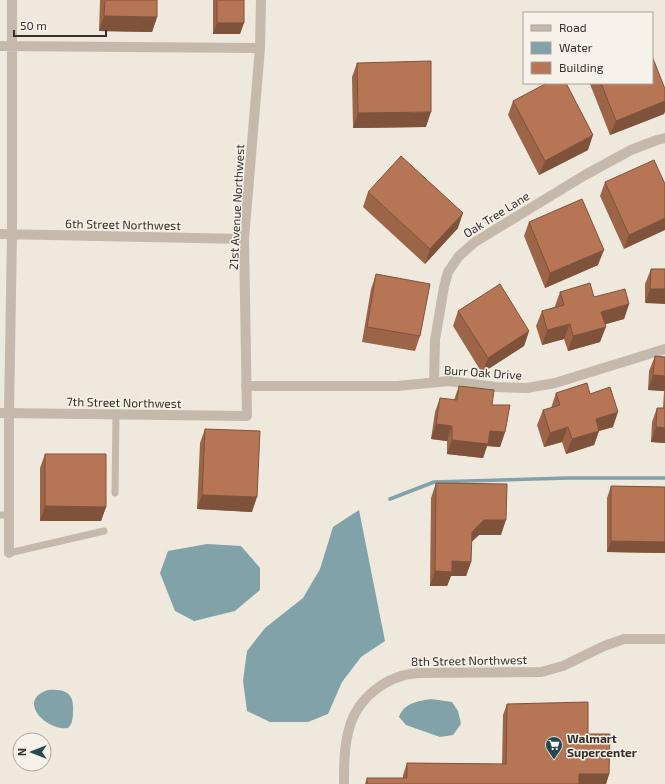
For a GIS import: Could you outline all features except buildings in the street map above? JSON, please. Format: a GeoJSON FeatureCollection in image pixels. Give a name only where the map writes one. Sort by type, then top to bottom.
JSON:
{"type":"FeatureCollection","features":[{"type":"Feature","properties":{"kind":"street"},"geometry":{"type":"LineString","coordinates":[[9,553],[4,515],[4,413],[12,234],[12,0]]}},
{"type":"Feature","properties":{"kind":"street","name":"21st Avenue Northwest"},"geometry":{"type":"LineString","coordinates":[[247,416],[244,239],[260,48],[261,0]]}},
{"type":"Feature","properties":{"kind":"street"},"geometry":{"type":"LineString","coordinates":[[0,46],[260,48]]}},
{"type":"Feature","properties":{"kind":"street","name":"Oak Tree Lane"},"geometry":{"type":"LineString","coordinates":[[434,382],[435,340],[444,287],[448,272],[459,256],[475,242],[585,175],[631,150],[665,138]]}},
{"type":"Feature","properties":{"kind":"street","name":"6th Street Northwest"},"geometry":{"type":"LineString","coordinates":[[0,234],[244,239]]}},
{"type":"Feature","properties":{"kind":"street","name":"Burr Oak Drive"},"geometry":{"type":"LineString","coordinates":[[246,386],[397,386],[434,382],[461,382],[513,388],[539,387],[665,349]]}},
{"type":"Feature","properties":{"kind":"street","name":"7th Street Northwest"},"geometry":{"type":"LineString","coordinates":[[4,413],[247,416]]}},
{"type":"Feature","properties":{"kind":"street","name":"8th Street Northwest"},"geometry":{"type":"LineString","coordinates":[[344,784],[346,742],[352,719],[364,700],[376,689],[393,679],[406,674],[418,672],[541,672],[563,666],[604,646],[624,639],[665,639]]}},
{"type":"Feature","properties":{"kind":"lane"},"geometry":{"type":"LineString","coordinates":[[115,493],[116,414]]}},
{"type":"Feature","properties":{"kind":"lane"},"geometry":{"type":"LineString","coordinates":[[9,553],[104,531]]}},
{"type":"Feature","properties":{"kind":"water"},"geometry":{"type":"Polygon","coordinates":[[[359,510],[385,641],[361,657],[342,682],[328,714],[308,722],[270,722],[247,711],[243,681],[247,651],[265,628],[303,598],[320,569],[333,527],[359,510]]]}},
{"type":"Feature","properties":{"kind":"water"},"geometry":{"type":"Polygon","coordinates":[[[207,544],[241,546],[260,568],[260,590],[235,611],[194,621],[175,611],[160,573],[168,551],[207,544]]]}},
{"type":"Feature","properties":{"kind":"water"},"geometry":{"type":"Polygon","coordinates":[[[48,690],[59,690],[70,695],[73,704],[73,717],[68,728],[60,728],[51,725],[38,714],[34,707],[35,701],[39,695],[48,690]]]}},
{"type":"Feature","properties":{"kind":"water"},"geometry":{"type":"Polygon","coordinates":[[[431,699],[452,702],[458,711],[461,724],[453,735],[440,737],[406,725],[399,717],[401,712],[408,706],[416,702],[431,699]]]}},
{"type":"Feature","properties":{"kind":"waterway"},"geometry":{"type":"LineString","coordinates":[[390,499],[434,482],[569,478],[665,478]]}},
{"type":"Feature","properties":{"kind":"place","name":"Walmart Supercenter"},"geometry":{"type":"Point","coordinates":[554,760]}}]}
